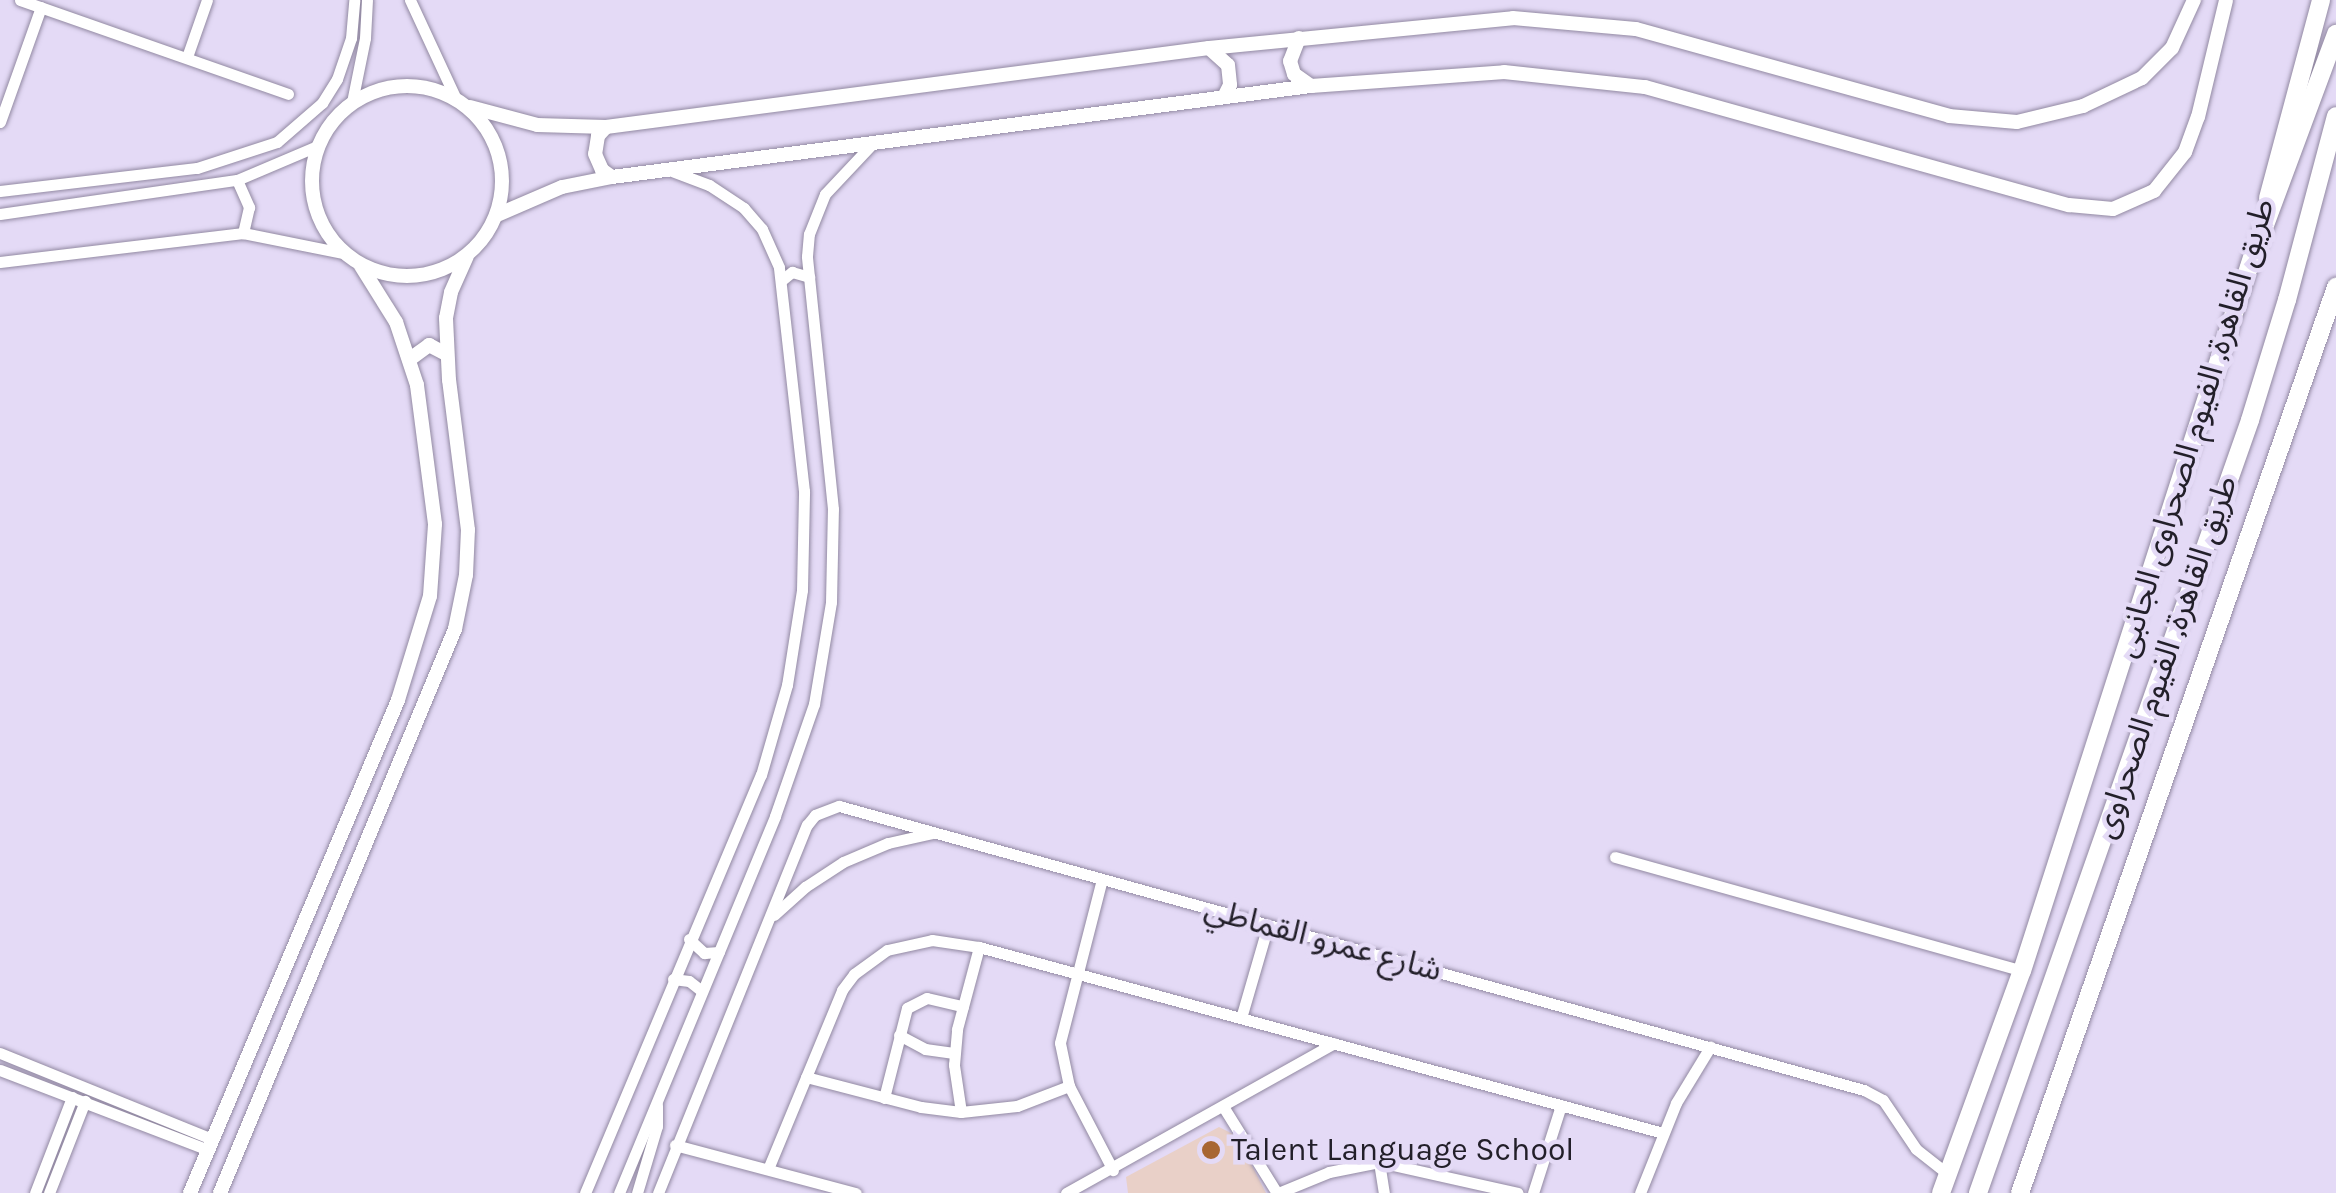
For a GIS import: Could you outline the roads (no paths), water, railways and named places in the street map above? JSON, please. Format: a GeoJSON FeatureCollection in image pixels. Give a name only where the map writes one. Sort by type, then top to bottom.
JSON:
{"type":"FeatureCollection","features":[{"type":"Feature","properties":{"kind":"main road","name":"طريق القاهرة, الفيوم الصحراوى الجانبى"},"geometry":{"type":"LineString","coordinates":[[1942,1193],[2022,971],[2250,268],[2321,0]]}},
{"type":"Feature","properties":{"kind":"main road"},"geometry":{"type":"LineString","coordinates":[[2250,268],[2336,34]]}},
{"type":"Feature","properties":{"kind":"main road","name":"طريق القاهرة, الفيوم الصحراوى"},"geometry":{"type":"LineString","coordinates":[[1978,1193],[2250,420],[2336,116]]}},
{"type":"Feature","properties":{"kind":"main road","name":"طريق القاهرة, الفيوم الصحراوى"},"geometry":{"type":"LineString","coordinates":[[2020,1193],[2336,287]]}},
{"type":"Feature","properties":{"kind":"street"},"geometry":{"type":"LineString","coordinates":[[20,0],[288,94]]}},
{"type":"Feature","properties":{"kind":"street"},"geometry":{"type":"LineString","coordinates":[[187,56],[207,0]]}},
{"type":"Feature","properties":{"kind":"street"},"geometry":{"type":"LineString","coordinates":[[0,191],[197,168],[277,142],[322,103],[337,79],[351,38],[354,0]]}},
{"type":"Feature","properties":{"kind":"street"},"geometry":{"type":"LineString","coordinates":[[352,102],[364,38],[366,0]]}},
{"type":"Feature","properties":{"kind":"street"},"geometry":{"type":"LineString","coordinates":[[410,0],[456,99]]}},
{"type":"Feature","properties":{"kind":"street"},"geometry":{"type":"LineString","coordinates":[[467,256],[434,273],[397,276],[361,266],[342,253],[324,230],[313,204],[310,174],[317,146],[331,122],[352,102],[385,88],[421,86],[470,107],[537,124],[606,127],[1208,48],[1472,20],[1595,22],[1676,37],[1948,116],[2016,122],[2083,106],[2142,78],[2172,48],[2194,0]]}},
{"type":"Feature","properties":{"kind":"street"},"geometry":{"type":"LineString","coordinates":[[496,215],[562,188],[612,177],[1310,86],[1472,72],[1624,83],[1736,110],[2069,205],[2112,209],[2154,191],[2186,152],[2226,0]]}},
{"type":"Feature","properties":{"kind":"street"},"geometry":{"type":"LineString","coordinates":[[0,122],[41,7]]}},
{"type":"Feature","properties":{"kind":"street"},"geometry":{"type":"LineString","coordinates":[[1300,38],[1290,62],[1299,79],[1310,86]]}},
{"type":"Feature","properties":{"kind":"street"},"geometry":{"type":"LineString","coordinates":[[1208,48],[1228,65],[1230,85],[1224,97]]}},
{"type":"Feature","properties":{"kind":"street"},"geometry":{"type":"LineString","coordinates":[[220,1193],[438,677],[462,602],[466,499],[446,354],[449,300],[467,256],[496,215],[503,188],[500,159],[490,133],[470,107]]}},
{"type":"Feature","properties":{"kind":"street"},"geometry":{"type":"LineString","coordinates":[[606,127],[596,142],[595,154],[602,170],[612,177]]}},
{"type":"Feature","properties":{"kind":"street"},"geometry":{"type":"LineString","coordinates":[[619,1193],[803,742],[828,634],[833,570],[832,479],[808,278],[809,234],[815,213],[838,176],[871,145]]}},
{"type":"Feature","properties":{"kind":"street"},"geometry":{"type":"LineString","coordinates":[[0,214],[237,180],[317,146]]}},
{"type":"Feature","properties":{"kind":"street"},"geometry":{"type":"LineString","coordinates":[[586,1193],[689,939],[761,775],[780,715],[798,623],[804,491],[782,280],[769,242],[744,208],[710,184],[669,170]]}},
{"type":"Feature","properties":{"kind":"street"},"geometry":{"type":"LineString","coordinates":[[237,180],[249,206],[243,233]]}},
{"type":"Feature","properties":{"kind":"street"},"geometry":{"type":"LineString","coordinates":[[0,262],[243,233],[342,253]]}},
{"type":"Feature","properties":{"kind":"street"},"geometry":{"type":"LineString","coordinates":[[190,1193],[398,700],[430,596],[435,524],[431,474],[410,358],[396,322],[361,266]]}},
{"type":"Feature","properties":{"kind":"street"},"geometry":{"type":"LineString","coordinates":[[782,280],[792,272],[808,278]]}},
{"type":"Feature","properties":{"kind":"street"},"geometry":{"type":"LineString","coordinates":[[410,358],[430,345],[446,354]]}},
{"type":"Feature","properties":{"kind":"street","name":"شارع عمرو القماطي"},"geometry":{"type":"LineString","coordinates":[[658,1193],[807,825],[826,808],[852,808],[1877,1096],[1916,1148],[1949,1174]]}},
{"type":"Feature","properties":{"kind":"street","name":"شارع عمرو القماطي"},"geometry":{"type":"LineString","coordinates":[[771,918],[804,887],[843,862],[888,843],[936,833]]}},
{"type":"Feature","properties":{"kind":"street"},"geometry":{"type":"LineString","coordinates":[[1615,857],[2022,971]]}},
{"type":"Feature","properties":{"kind":"street"},"geometry":{"type":"LineString","coordinates":[[1102,879],[1060,1044],[1070,1086],[1112,1170]]}},
{"type":"Feature","properties":{"kind":"street"},"geometry":{"type":"LineString","coordinates":[[318,888],[330,899],[345,900]]}},
{"type":"Feature","properties":{"kind":"street"},"geometry":{"type":"LineString","coordinates":[[1241,1018],[1268,926]]}},
{"type":"Feature","properties":{"kind":"street"},"geometry":{"type":"LineString","coordinates":[[300,932],[318,932],[327,940]]}},
{"type":"Feature","properties":{"kind":"street"},"geometry":{"type":"LineString","coordinates":[[689,939],[699,951],[719,952]]}},
{"type":"Feature","properties":{"kind":"street"},"geometry":{"type":"LineString","coordinates":[[768,1169],[842,990],[870,960],[908,943],[932,940],[979,946],[1662,1132]]}},
{"type":"Feature","properties":{"kind":"street"},"geometry":{"type":"LineString","coordinates":[[960,1112],[954,1054],[979,946]]}},
{"type":"Feature","properties":{"kind":"street"},"geometry":{"type":"LineString","coordinates":[[673,979],[689,981],[702,992]]}},
{"type":"Feature","properties":{"kind":"street"},"geometry":{"type":"LineString","coordinates":[[884,1098],[907,1008],[920,999],[963,1006]]}},
{"type":"Feature","properties":{"kind":"street"},"geometry":{"type":"LineString","coordinates":[[899,1035],[925,1049],[954,1054]]}},
{"type":"Feature","properties":{"kind":"street"},"geometry":{"type":"LineString","coordinates":[[1066,1193],[1334,1043]]}},
{"type":"Feature","properties":{"kind":"street"},"geometry":{"type":"LineString","coordinates":[[1640,1193],[1662,1132],[1683,1088],[1710,1046]]}},
{"type":"Feature","properties":{"kind":"street"},"geometry":{"type":"LineString","coordinates":[[0,1053],[210,1144]]}},
{"type":"Feature","properties":{"kind":"street"},"geometry":{"type":"LineString","coordinates":[[0,1070],[155,1122]]}},
{"type":"Feature","properties":{"kind":"street"},"geometry":{"type":"LineString","coordinates":[[806,1077],[884,1098],[960,1112],[1017,1106],[1070,1086]]}},
{"type":"Feature","properties":{"kind":"street"},"geometry":{"type":"LineString","coordinates":[[35,1193],[79,1099]]}},
{"type":"Feature","properties":{"kind":"street"},"geometry":{"type":"LineString","coordinates":[[49,1193],[79,1099]]}},
{"type":"Feature","properties":{"kind":"street"},"geometry":{"type":"LineString","coordinates":[[637,1193],[657,1126],[657,1100]]}},
{"type":"Feature","properties":{"kind":"street"},"geometry":{"type":"LineString","coordinates":[[1533,1193],[1560,1105]]}},
{"type":"Feature","properties":{"kind":"street"},"geometry":{"type":"LineString","coordinates":[[1224,1108],[1278,1193],[1329,1172],[1379,1162],[1518,1193]]}},
{"type":"Feature","properties":{"kind":"street"},"geometry":{"type":"LineString","coordinates":[[675,1145],[856,1193]]}},
{"type":"Feature","properties":{"kind":"street"},"geometry":{"type":"LineString","coordinates":[[1379,1162],[1384,1193]]}},
{"type":"Feature","properties":{"kind":"place","name":"Talent Language School"},"geometry":{"type":"Point","coordinates":[1211,1150]}}]}
